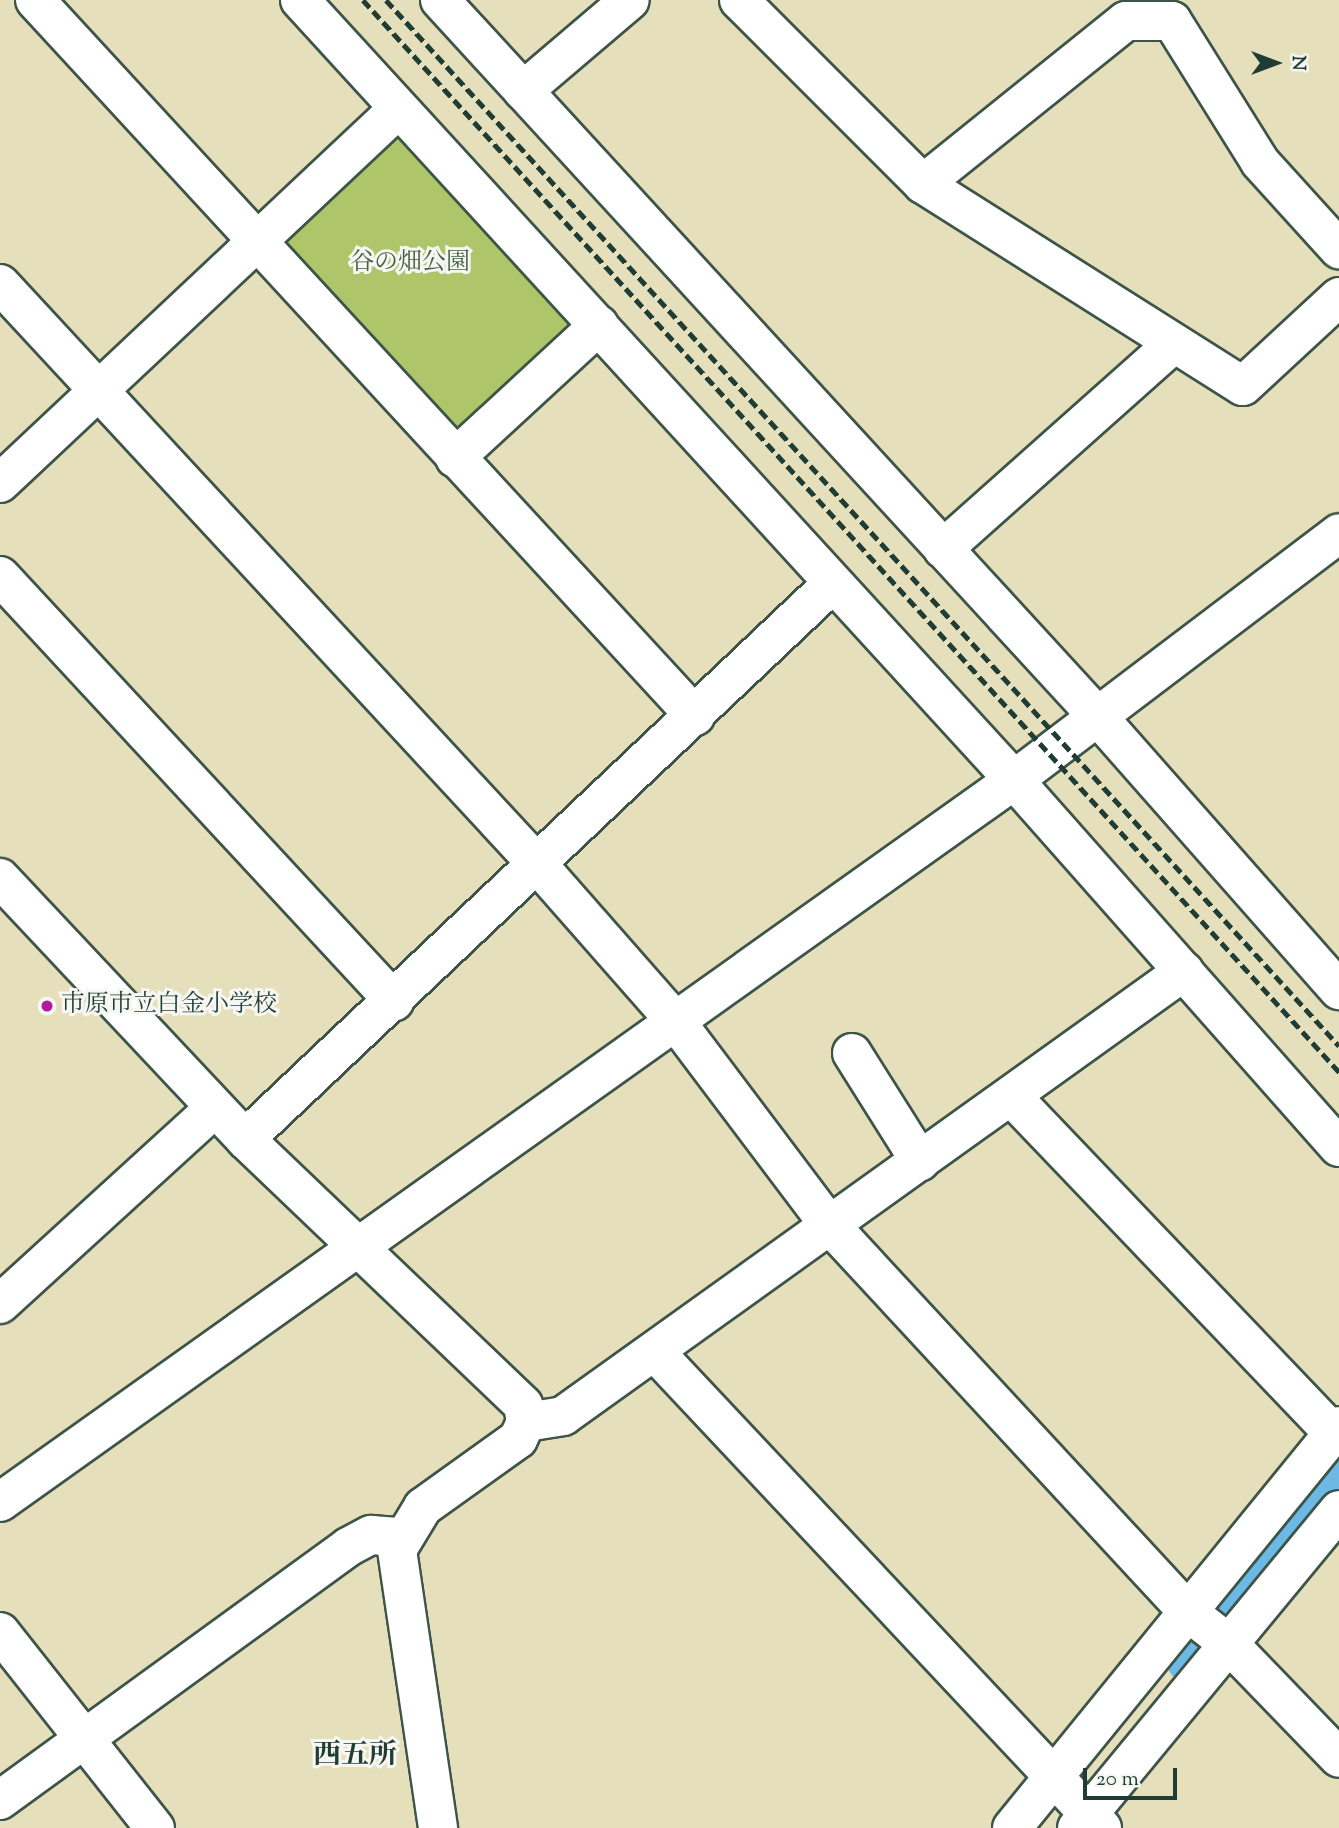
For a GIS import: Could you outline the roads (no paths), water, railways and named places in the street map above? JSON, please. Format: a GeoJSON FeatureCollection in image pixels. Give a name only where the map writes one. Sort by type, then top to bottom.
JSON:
{"type":"FeatureCollection","features":[{"type":"Feature","properties":{"kind":"street"},"geometry":{"type":"LineString","coordinates":[[35,0],[695,716]]}},
{"type":"Feature","properties":{"kind":"street"},"geometry":{"type":"LineString","coordinates":[[300,0],[1014,780],[1339,1147]]}},
{"type":"Feature","properties":{"kind":"street"},"geometry":{"type":"LineString","coordinates":[[440,0],[1099,718],[1339,990]]}},
{"type":"Feature","properties":{"kind":"street"},"geometry":{"type":"LineString","coordinates":[[523,91],[630,0]]}},
{"type":"Feature","properties":{"kind":"street"},"geometry":{"type":"LineString","coordinates":[[739,0],[923,184],[1243,386],[1339,297]]}},
{"type":"Feature","properties":{"kind":"street"},"geometry":{"type":"LineString","coordinates":[[923,184],[1126,21],[1172,21],[1260,162],[1339,249]]}},
{"type":"Feature","properties":{"kind":"street"},"geometry":{"type":"LineString","coordinates":[[0,483],[97,386],[259,243],[398,109]]}},
{"type":"Feature","properties":{"kind":"street"},"geometry":{"type":"LineString","coordinates":[[0,284],[539,866],[677,1023],[827,1222],[1188,1612],[1229,1644],[1339,1758]]}},
{"type":"Feature","properties":{"kind":"street"},"geometry":{"type":"LineString","coordinates":[[455,458],[599,325]]}},
{"type":"Feature","properties":{"kind":"street"},"geometry":{"type":"LineString","coordinates":[[943,549],[1173,344]]}},
{"type":"Feature","properties":{"kind":"street"},"geometry":{"type":"LineString","coordinates":[[0,1502],[356,1247],[677,1023],[1014,780],[1339,533]]}},
{"type":"Feature","properties":{"kind":"street"},"geometry":{"type":"LineString","coordinates":[[0,576],[394,1001]]}},
{"type":"Feature","properties":{"kind":"street"},"geometry":{"type":"LineString","coordinates":[[245,1139],[539,866],[833,583]]}},
{"type":"Feature","properties":{"kind":"street"},"geometry":{"type":"LineString","coordinates":[[0,878],[245,1139],[356,1247],[514,1391],[526,1422]]}},
{"type":"Feature","properties":{"kind":"street"},"geometry":{"type":"LineString","coordinates":[[438,1828],[397,1567],[401,1537],[423,1507],[503,1454],[526,1422],[563,1416],[655,1352],[827,1222],[1014,1099],[1184,971]]}},
{"type":"Feature","properties":{"kind":"street"},"geometry":{"type":"LineString","coordinates":[[852,1054],[920,1161]]}},
{"type":"Feature","properties":{"kind":"street"},"geometry":{"type":"LineString","coordinates":[[1012,1828],[1336,1430],[1014,1099]]}},
{"type":"Feature","properties":{"kind":"street"},"geometry":{"type":"LineString","coordinates":[[0,1304],[215,1108]]}},
{"type":"Feature","properties":{"kind":"street"},"geometry":{"type":"LineString","coordinates":[[655,1352],[1056,1777],[1089,1823],[1229,1644],[1339,1510]]}},
{"type":"Feature","properties":{"kind":"street"},"geometry":{"type":"LineString","coordinates":[[0,1800],[86,1742],[348,1547],[371,1535],[401,1537]]}},
{"type":"Feature","properties":{"kind":"street"},"geometry":{"type":"LineString","coordinates":[[0,1632],[155,1828]]}},
{"type":"Feature","properties":{"kind":"waterway"},"geometry":{"type":"LineString","coordinates":[[1194,1658],[1339,1476]]}},
{"type":"Feature","properties":{"kind":"railway"},"geometry":{"type":"LineString","coordinates":[[363,0],[1339,1072]]}},
{"type":"Feature","properties":{"kind":"railway"},"geometry":{"type":"LineString","coordinates":[[386,0],[1339,1046]]}},
{"type":"Feature","properties":{"kind":"place","name":"市原市立白金小学校"},"geometry":{"type":"Point","coordinates":[47,1006]}},
{"type":"Feature","properties":{"kind":"district","name":"西五所"},"geometry":{"type":"Point","coordinates":[355,1756]}},
{"type":"Feature","properties":{"kind":"park label","name":"谷の畑公園"},"geometry":{"type":"Point","coordinates":[410,264]}}]}
